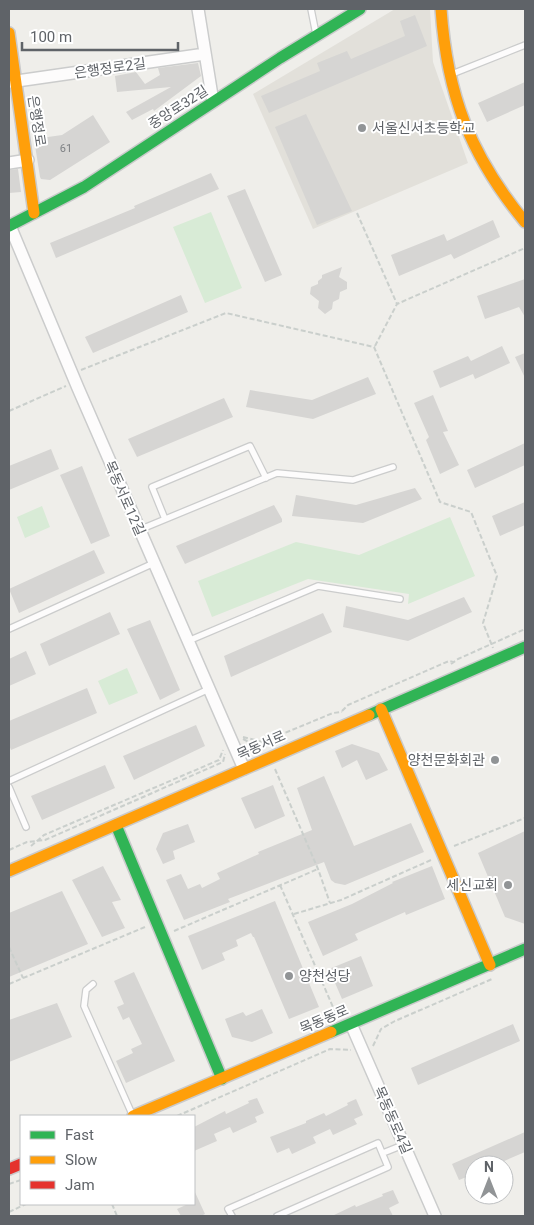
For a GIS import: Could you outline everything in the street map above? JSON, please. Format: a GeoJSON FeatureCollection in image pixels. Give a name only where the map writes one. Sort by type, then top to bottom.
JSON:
{"type":"FeatureCollection","features":[{"type":"Feature","properties":{"kind":"street"},"geometry":{"type":"LineString","coordinates":[[198,9],[213,102]]}},
{"type":"Feature","properties":{"kind":"street"},"geometry":{"type":"LineString","coordinates":[[441,9],[444,48],[464,123],[482,160],[509,204],[525,222]]}},
{"type":"Feature","properties":{"kind":"street","name":"중앙로32길"},"geometry":{"type":"LineString","coordinates":[[9,226],[84,187],[357,10]]}},
{"type":"Feature","properties":{"kind":"street","name":"은행정로"},"geometry":{"type":"LineString","coordinates":[[9,33],[12,82],[28,160],[34,213]]}},
{"type":"Feature","properties":{"kind":"street","name":"은행정로2길"},"geometry":{"type":"LineString","coordinates":[[12,82],[205,54]]}},
{"type":"Feature","properties":{"kind":"street"},"geometry":{"type":"LineString","coordinates":[[9,163],[28,160]]}},
{"type":"Feature","properties":{"kind":"street","name":"목동서로12길"},"geometry":{"type":"LineString","coordinates":[[9,226],[73,378],[244,769]]}},
{"type":"Feature","properties":{"kind":"street","name":"목동서로"},"geometry":{"type":"LineString","coordinates":[[9,871],[525,647]]}},
{"type":"Feature","properties":{"kind":"street"},"geometry":{"type":"LineString","coordinates":[[381,709],[490,965]]}},
{"type":"Feature","properties":{"kind":"street"},"geometry":{"type":"LineString","coordinates":[[116,825],[222,1079]]}},
{"type":"Feature","properties":{"kind":"street","name":"목동동로"},"geometry":{"type":"LineString","coordinates":[[135,1115],[525,949]]}},
{"type":"Feature","properties":{"kind":"street","name":"목동동로4길"},"geometry":{"type":"LineString","coordinates":[[346,1026],[404,1144],[435,1216]]}},
{"type":"Feature","properties":{"kind":"lane"},"geometry":{"type":"LineString","coordinates":[[310,9],[316,36]]}},
{"type":"Feature","properties":{"kind":"lane"},"geometry":{"type":"LineString","coordinates":[[450,74],[525,45]]}},
{"type":"Feature","properties":{"kind":"lane"},"geometry":{"type":"LineString","coordinates":[[165,519],[152,486],[250,446],[266,478]]}},
{"type":"Feature","properties":{"kind":"lane"},"geometry":{"type":"LineString","coordinates":[[139,530],[277,473],[353,480],[393,466]]}},
{"type":"Feature","properties":{"kind":"lane"},"geometry":{"type":"LineString","coordinates":[[9,629],[154,563]]}},
{"type":"Feature","properties":{"kind":"lane"},"geometry":{"type":"LineString","coordinates":[[188,641],[318,586],[400,599]]}},
{"type":"Feature","properties":{"kind":"lane"},"geometry":{"type":"LineString","coordinates":[[9,781],[209,689]]}},
{"type":"Feature","properties":{"kind":"lane"},"geometry":{"type":"LineString","coordinates":[[9,787],[26,827]]}},
{"type":"Feature","properties":{"kind":"lane"},"geometry":{"type":"LineString","coordinates":[[93,984],[86,990],[84,1006],[133,1115]]}},
{"type":"Feature","properties":{"kind":"lane"},"geometry":{"type":"LineString","coordinates":[[232,1216],[228,1209],[378,1143],[388,1167],[277,1216]]}},
{"type":"Feature","properties":{"kind":"lane"},"geometry":{"type":"LineString","coordinates":[[383,1153],[404,1144]]}},
{"type":"Feature","properties":{"kind":"path"},"geometry":{"type":"LineString","coordinates":[[357,213],[397,304]]}},
{"type":"Feature","properties":{"kind":"path"},"geometry":{"type":"LineString","coordinates":[[374,347],[397,304],[525,248]]}},
{"type":"Feature","properties":{"kind":"path"},"geometry":{"type":"LineString","coordinates":[[9,411],[73,378],[226,313],[374,347]]}},
{"type":"Feature","properties":{"kind":"path"},"geometry":{"type":"LineString","coordinates":[[374,347],[440,502],[471,512],[497,576],[483,624],[498,659]]}},
{"type":"Feature","properties":{"kind":"path"},"geometry":{"type":"LineString","coordinates":[[448,666],[525,629]]}},
{"type":"Feature","properties":{"kind":"path"},"geometry":{"type":"LineString","coordinates":[[332,718],[348,705],[450,661],[459,662],[501,644]]}},
{"type":"Feature","properties":{"kind":"path"},"geometry":{"type":"LineString","coordinates":[[9,850],[27,842],[44,840],[223,762],[231,739],[238,730],[243,737],[263,742],[333,713],[346,711]]}},
{"type":"Feature","properties":{"kind":"path"},"geometry":{"type":"LineString","coordinates":[[30,847],[44,835],[219,760],[225,745],[222,736],[231,739],[241,738],[260,748]]}},
{"type":"Feature","properties":{"kind":"path"},"geometry":{"type":"LineString","coordinates":[[270,758],[318,869],[330,903]]}},
{"type":"Feature","properties":{"kind":"path"},"geometry":{"type":"LineString","coordinates":[[294,914],[341,900],[434,858],[442,851],[525,818]]}},
{"type":"Feature","properties":{"kind":"path"},"geometry":{"type":"LineString","coordinates":[[162,936],[318,869]]}},
{"type":"Feature","properties":{"kind":"path"},"geometry":{"type":"LineString","coordinates":[[280,885],[346,1026]]}},
{"type":"Feature","properties":{"kind":"path"},"geometry":{"type":"LineString","coordinates":[[9,984],[156,922]]}},
{"type":"Feature","properties":{"kind":"path"},"geometry":{"type":"LineString","coordinates":[[9,947],[23,978]]}},
{"type":"Feature","properties":{"kind":"path"},"geometry":{"type":"LineString","coordinates":[[9,1212],[24,1205]]}},
{"type":"Feature","properties":{"kind":"shaded area","name":"서울신서초등학교"},"geometry":{"type":"Polygon","coordinates":[[[395,9],[430,9],[433,62],[468,163],[313,229],[253,94],[395,9]]]}},
{"type":"Feature","properties":{"kind":"green space"},"geometry":{"type":"Polygon","coordinates":[[[211,212],[242,288],[205,303],[173,227],[211,212]]]}},
{"type":"Feature","properties":{"kind":"green space"},"geometry":{"type":"Polygon","coordinates":[[[42,506],[50,527],[25,538],[17,517],[42,506]]]}},
{"type":"Feature","properties":{"kind":"green space"},"geometry":{"type":"Polygon","coordinates":[[[450,517],[475,576],[408,604],[409,594],[308,579],[212,617],[198,581],[296,542],[359,555],[450,517]]]}},
{"type":"Feature","properties":{"kind":"green space"},"geometry":{"type":"Polygon","coordinates":[[[127,668],[138,693],[109,705],[98,681],[127,668]]]}},
{"type":"Feature","properties":{"kind":"building"},"geometry":{"type":"Polygon","coordinates":[[[415,15],[427,46],[269,113],[261,96],[320,71],[317,63],[347,51],[351,59],[405,36],[400,21],[415,15]]]}},
{"type":"Feature","properties":{"kind":"building"},"geometry":{"type":"Polygon","coordinates":[[[198,63],[201,76],[154,111],[153,109],[132,120],[126,112],[171,87],[117,92],[115,76],[136,72],[145,84],[160,75],[158,68],[198,63]]]}},
{"type":"Feature","properties":{"kind":"building"},"geometry":{"type":"Polygon","coordinates":[[[525,82],[525,105],[487,122],[478,103],[525,82]]]}},
{"type":"Feature","properties":{"kind":"building"},"geometry":{"type":"Polygon","coordinates":[[[306,114],[352,211],[317,225],[275,127],[306,114]]]}},
{"type":"Feature","properties":{"kind":"building"},"geometry":{"type":"Polygon","coordinates":[[[93,115],[110,142],[50,180],[41,179],[34,139],[62,135],[93,115]]]}},
{"type":"Feature","properties":{"kind":"building"},"geometry":{"type":"Polygon","coordinates":[[[18,169],[21,192],[9,193],[9,170],[18,169]]]}},
{"type":"Feature","properties":{"kind":"building"},"geometry":{"type":"Polygon","coordinates":[[[211,173],[219,189],[56,258],[50,243],[135,208],[134,206],[211,173]]]}},
{"type":"Feature","properties":{"kind":"building"},"geometry":{"type":"Polygon","coordinates":[[[245,189],[282,275],[265,282],[227,196],[245,189]]]}},
{"type":"Feature","properties":{"kind":"building"},"geometry":{"type":"Polygon","coordinates":[[[493,220],[500,237],[454,259],[451,254],[399,276],[391,255],[444,234],[447,241],[493,220]]]}},
{"type":"Feature","properties":{"kind":"building"},"geometry":{"type":"Polygon","coordinates":[[[342,267],[339,277],[347,282],[347,289],[340,292],[339,299],[333,302],[332,309],[325,314],[318,308],[319,301],[310,294],[311,287],[318,284],[322,275],[342,267]]]}},
{"type":"Feature","properties":{"kind":"building"},"geometry":{"type":"Polygon","coordinates":[[[525,279],[525,317],[519,307],[485,319],[477,296],[525,279]]]}},
{"type":"Feature","properties":{"kind":"building"},"geometry":{"type":"Polygon","coordinates":[[[181,295],[188,312],[93,353],[85,337],[181,295]]]}},
{"type":"Feature","properties":{"kind":"building"},"geometry":{"type":"Polygon","coordinates":[[[502,346],[510,363],[475,379],[473,374],[440,388],[433,371],[468,356],[471,361],[502,346]]]}},
{"type":"Feature","properties":{"kind":"building"},"geometry":{"type":"Polygon","coordinates":[[[525,353],[525,378],[515,357],[525,353]]]}},
{"type":"Feature","properties":{"kind":"building"},"geometry":{"type":"Polygon","coordinates":[[[368,377],[376,394],[313,419],[246,407],[250,390],[312,400],[368,377]]]}},
{"type":"Feature","properties":{"kind":"building"},"geometry":{"type":"Polygon","coordinates":[[[433,395],[448,431],[443,432],[459,465],[440,474],[426,440],[429,437],[414,403],[433,395]]]}},
{"type":"Feature","properties":{"kind":"building"},"geometry":{"type":"Polygon","coordinates":[[[224,398],[233,417],[137,457],[128,439],[224,398]]]}},
{"type":"Feature","properties":{"kind":"building"},"geometry":{"type":"Polygon","coordinates":[[[525,443],[525,465],[475,488],[467,470],[525,443]]]}},
{"type":"Feature","properties":{"kind":"building"},"geometry":{"type":"Polygon","coordinates":[[[51,449],[59,469],[9,490],[9,466],[51,449]]]}},
{"type":"Feature","properties":{"kind":"building"},"geometry":{"type":"Polygon","coordinates":[[[82,466],[110,536],[91,544],[60,475],[82,466]]]}},
{"type":"Feature","properties":{"kind":"building"},"geometry":{"type":"Polygon","coordinates":[[[415,488],[422,499],[363,523],[292,516],[296,495],[356,505],[415,488]]]}},
{"type":"Feature","properties":{"kind":"building"},"geometry":{"type":"Polygon","coordinates":[[[525,502],[525,525],[500,536],[492,516],[525,502]]]}},
{"type":"Feature","properties":{"kind":"building"},"geometry":{"type":"Polygon","coordinates":[[[274,505],[282,522],[185,564],[176,546],[274,505]]]}},
{"type":"Feature","properties":{"kind":"building"},"geometry":{"type":"Polygon","coordinates":[[[94,550],[105,573],[19,613],[9,589],[94,550]]]}},
{"type":"Feature","properties":{"kind":"building"},"geometry":{"type":"Polygon","coordinates":[[[464,597],[472,612],[408,641],[343,627],[346,606],[408,620],[464,597]]]}},
{"type":"Feature","properties":{"kind":"building"},"geometry":{"type":"Polygon","coordinates":[[[110,612],[120,634],[49,666],[40,644],[110,612]]]}},
{"type":"Feature","properties":{"kind":"building"},"geometry":{"type":"Polygon","coordinates":[[[323,613],[332,632],[231,677],[224,656],[323,613]]]}},
{"type":"Feature","properties":{"kind":"building"},"geometry":{"type":"Polygon","coordinates":[[[150,620],[180,690],[160,700],[127,629],[150,620]]]}},
{"type":"Feature","properties":{"kind":"building"},"geometry":{"type":"Polygon","coordinates":[[[26,651],[36,674],[9,686],[9,659],[26,651]]]}},
{"type":"Feature","properties":{"kind":"building"},"geometry":{"type":"Polygon","coordinates":[[[87,688],[97,713],[11,750],[9,745],[9,721],[87,688]]]}},
{"type":"Feature","properties":{"kind":"building"},"geometry":{"type":"Polygon","coordinates":[[[196,725],[205,746],[134,780],[123,756],[196,725]]]}},
{"type":"Feature","properties":{"kind":"building"},"geometry":{"type":"Polygon","coordinates":[[[352,744],[379,753],[388,770],[366,780],[357,760],[342,768],[335,751],[352,744]]]}},
{"type":"Feature","properties":{"kind":"building"},"geometry":{"type":"Polygon","coordinates":[[[105,765],[115,788],[42,820],[31,796],[105,765]]]}},
{"type":"Feature","properties":{"kind":"building"},"geometry":{"type":"Polygon","coordinates":[[[324,776],[354,846],[411,823],[424,852],[345,885],[331,880],[324,862],[228,899],[230,902],[184,920],[166,880],[181,874],[188,889],[200,884],[202,888],[220,879],[217,873],[259,854],[258,852],[312,830],[297,788],[324,776]]]}},
{"type":"Feature","properties":{"kind":"building"},"geometry":{"type":"Polygon","coordinates":[[[273,785],[285,816],[255,829],[241,798],[273,785]]]}},
{"type":"Feature","properties":{"kind":"building"},"geometry":{"type":"Polygon","coordinates":[[[188,824],[195,842],[173,851],[175,859],[163,864],[156,849],[163,833],[188,824]]]}},
{"type":"Feature","properties":{"kind":"building","name":"세신교회"},"geometry":{"type":"Polygon","coordinates":[[[525,831],[525,924],[505,917],[478,853],[525,831]]]}},
{"type":"Feature","properties":{"kind":"building"},"geometry":{"type":"Polygon","coordinates":[[[103,866],[121,900],[112,902],[125,928],[102,937],[72,880],[103,866]]]}},
{"type":"Feature","properties":{"kind":"building"},"geometry":{"type":"Polygon","coordinates":[[[432,866],[445,899],[406,915],[405,912],[355,934],[358,940],[323,956],[308,922],[352,904],[392,882],[432,866]]]}},
{"type":"Feature","properties":{"kind":"building"},"geometry":{"type":"Polygon","coordinates":[[[62,891],[88,944],[9,977],[9,913],[62,891]]]}},
{"type":"Feature","properties":{"kind":"building","name":"양천성당"},"geometry":{"type":"Polygon","coordinates":[[[275,901],[319,1007],[289,1019],[251,933],[236,940],[238,946],[222,953],[225,960],[202,970],[188,936],[275,901]]]}},
{"type":"Feature","properties":{"kind":"building"},"geometry":{"type":"Polygon","coordinates":[[[361,956],[373,986],[342,999],[329,969],[361,956]]]}},
{"type":"Feature","properties":{"kind":"building"},"geometry":{"type":"Polygon","coordinates":[[[134,972],[175,1061],[126,1083],[116,1061],[133,1053],[131,1049],[142,1044],[129,1017],[123,1020],[117,1007],[124,1004],[114,981],[134,972]]]}},
{"type":"Feature","properties":{"kind":"building"},"geometry":{"type":"Polygon","coordinates":[[[57,1003],[72,1037],[9,1062],[9,1020],[57,1003]]]}},
{"type":"Feature","properties":{"kind":"building"},"geometry":{"type":"Polygon","coordinates":[[[262,1009],[273,1033],[252,1042],[232,1037],[225,1019],[243,1012],[246,1016],[262,1009]]]}},
{"type":"Feature","properties":{"kind":"building"},"geometry":{"type":"Polygon","coordinates":[[[513,1024],[520,1041],[418,1085],[411,1068],[513,1024]]]}},
{"type":"Feature","properties":{"kind":"building"},"geometry":{"type":"Polygon","coordinates":[[[257,1098],[264,1113],[255,1117],[257,1122],[233,1133],[230,1127],[214,1134],[217,1141],[195,1151],[195,1126],[225,1111],[226,1114],[249,1103],[248,1101],[257,1098]]]}},
{"type":"Feature","properties":{"kind":"building"},"geometry":{"type":"Polygon","coordinates":[[[356,1099],[363,1115],[354,1119],[357,1124],[333,1135],[330,1129],[313,1137],[316,1143],[292,1154],[289,1148],[277,1153],[270,1137],[306,1123],[306,1121],[324,1113],[326,1116],[356,1099]]]}},
{"type":"Feature","properties":{"kind":"building"},"geometry":{"type":"Polygon","coordinates":[[[525,1132],[525,1152],[514,1157],[514,1155],[473,1155],[525,1132]]]}},
{"type":"Feature","properties":{"kind":"building"},"geometry":{"type":"Polygon","coordinates":[[[464,1159],[464,1178],[459,1180],[452,1164],[464,1159]]]}},
{"type":"Feature","properties":{"kind":"building"},"geometry":{"type":"Polygon","coordinates":[[[393,1190],[399,1203],[389,1208],[393,1216],[332,1216],[355,1205],[356,1207],[383,1196],[382,1194],[393,1190]]]}},
{"type":"Feature","properties":{"kind":"building"},"geometry":{"type":"Polygon","coordinates":[[[195,1192],[205,1214],[201,1216],[181,1216],[177,1209],[186,1205],[195,1205],[195,1192]]]}},
{"type":"Feature","properties":{"kind":"traffic: fast"},"geometry":{"type":"LineString","coordinates":[[9,226],[84,187],[280,58],[360,9]]}},
{"type":"Feature","properties":{"kind":"traffic: fast"},"geometry":{"type":"LineString","coordinates":[[369,715],[525,647]]}},
{"type":"Feature","properties":{"kind":"traffic: fast"},"geometry":{"type":"LineString","coordinates":[[116,825],[222,1079]]}},
{"type":"Feature","properties":{"kind":"traffic: fast"},"geometry":{"type":"LineString","coordinates":[[331,1032],[525,949]]}},
{"type":"Feature","properties":{"kind":"traffic: slow"},"geometry":{"type":"LineString","coordinates":[[441,9],[449,69],[465,123],[490,173],[525,222]]}},
{"type":"Feature","properties":{"kind":"traffic: slow"},"geometry":{"type":"LineString","coordinates":[[9,33],[34,213]]}},
{"type":"Feature","properties":{"kind":"traffic: slow"},"geometry":{"type":"LineString","coordinates":[[381,709],[490,965]]}},
{"type":"Feature","properties":{"kind":"traffic: slow"},"geometry":{"type":"LineString","coordinates":[[9,871],[369,715]]}},
{"type":"Feature","properties":{"kind":"traffic: slow"},"geometry":{"type":"LineString","coordinates":[[135,1115],[331,1032]]}},
{"type":"Feature","properties":{"kind":"traffic: jam"},"geometry":{"type":"LineString","coordinates":[[9,1169],[20,1164]]}},
{"type":"Feature","properties":{"kind":"place","name":"서울신서초등학교"},"geometry":{"type":"Point","coordinates":[362,128]}},
{"type":"Feature","properties":{"kind":"place","name":"양천문화회관"},"geometry":{"type":"Point","coordinates":[495,760]}},
{"type":"Feature","properties":{"kind":"place","name":"세신교회"},"geometry":{"type":"Point","coordinates":[508,885]}},
{"type":"Feature","properties":{"kind":"place","name":"양천성당"},"geometry":{"type":"Point","coordinates":[289,976]}}]}
